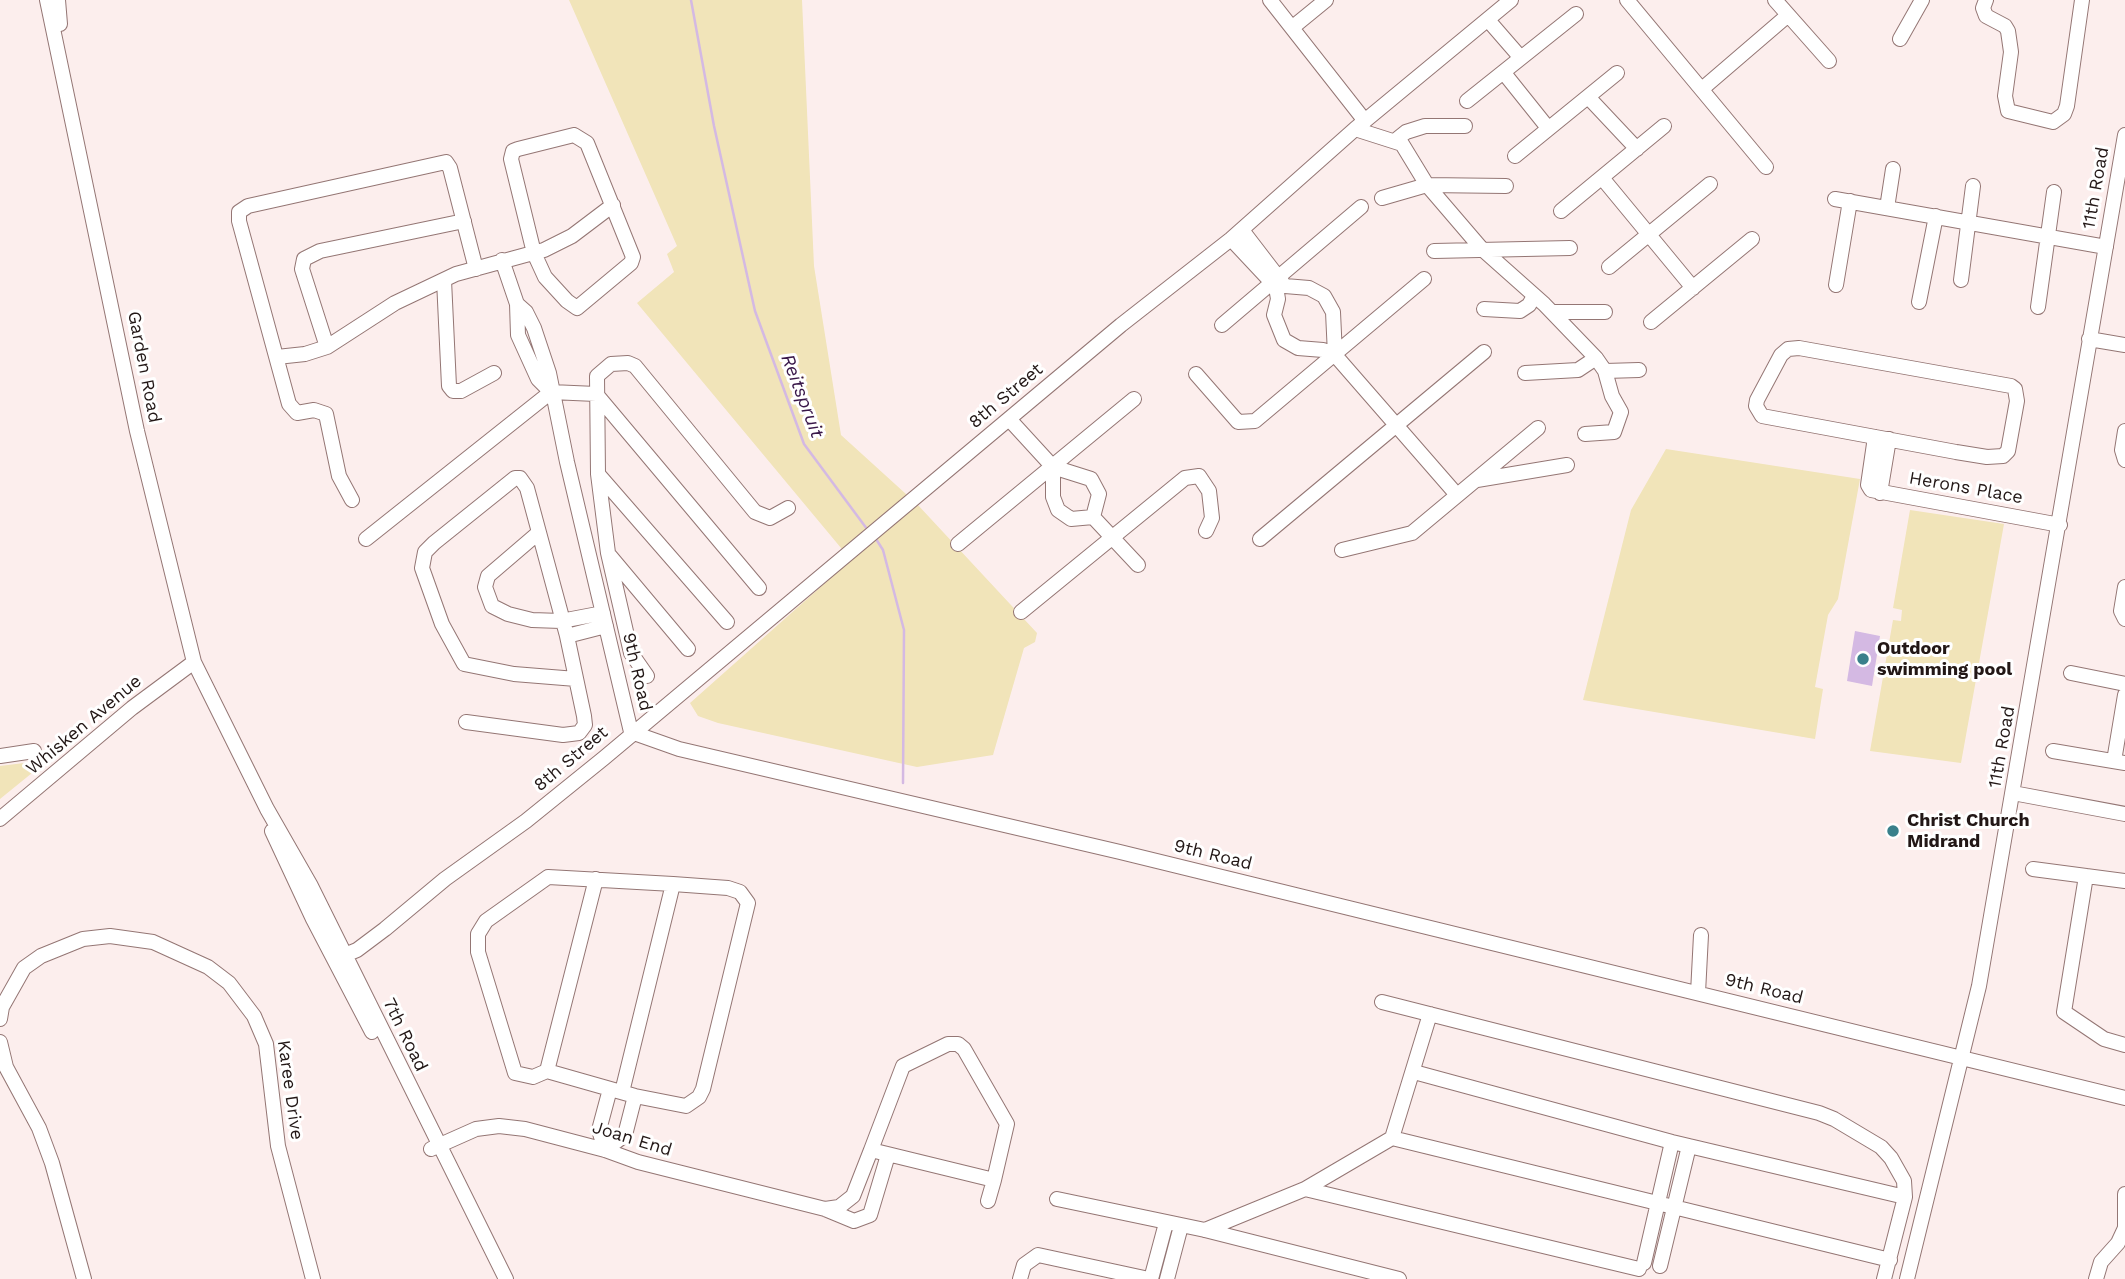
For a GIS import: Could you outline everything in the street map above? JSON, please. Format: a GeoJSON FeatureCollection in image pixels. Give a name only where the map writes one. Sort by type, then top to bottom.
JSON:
{"type":"FeatureCollection","features":[{"type":"Feature","properties":{"kind":"street","name":"Garden Road"},"geometry":{"type":"LineString","coordinates":[[47,0],[66,78],[137,431],[194,662]]}},
{"type":"Feature","properties":{"kind":"street","name":"Garden Road"},"geometry":{"type":"LineString","coordinates":[[58,0],[66,78]]}},
{"type":"Feature","properties":{"kind":"street"},"geometry":{"type":"LineString","coordinates":[[1270,0],[1293,27],[1360,125],[1396,140],[1408,151],[1427,185],[1481,248],[1552,312],[1600,365],[1612,397],[1620,408],[1619,424],[1614,432],[1585,434]]}},
{"type":"Feature","properties":{"kind":"street"},"geometry":{"type":"LineString","coordinates":[[1293,27],[1326,0]]}},
{"type":"Feature","properties":{"kind":"street","name":"8th Street"},"geometry":{"type":"LineString","coordinates":[[343,963],[526,821],[1121,325],[1236,234],[1360,125],[1511,0]]}},
{"type":"Feature","properties":{"kind":"street"},"geometry":{"type":"LineString","coordinates":[[1627,0],[1766,167]]}},
{"type":"Feature","properties":{"kind":"street"},"geometry":{"type":"LineString","coordinates":[[1775,0],[1829,61]]}},
{"type":"Feature","properties":{"kind":"street"},"geometry":{"type":"LineString","coordinates":[[1900,39],[1922,0]]}},
{"type":"Feature","properties":{"kind":"street"},"geometry":{"type":"LineString","coordinates":[[1986,0],[1983,8],[1986,16],[2008,31],[2011,52],[2005,96],[2008,111],[2053,122],[2064,114],[2067,106],[2082,0]]}},
{"type":"Feature","properties":{"kind":"street"},"geometry":{"type":"LineString","coordinates":[[1467,101],[1576,14]]}},
{"type":"Feature","properties":{"kind":"street"},"geometry":{"type":"LineString","coordinates":[[1702,89],[1787,16]]}},
{"type":"Feature","properties":{"kind":"street"},"geometry":{"type":"LineString","coordinates":[[1488,20],[1521,58]]}},
{"type":"Feature","properties":{"kind":"street"},"geometry":{"type":"LineString","coordinates":[[1515,156],[1590,98],[1617,72]]}},
{"type":"Feature","properties":{"kind":"street"},"geometry":{"type":"LineString","coordinates":[[1504,73],[1548,128]]}},
{"type":"Feature","properties":{"kind":"street"},"geometry":{"type":"LineString","coordinates":[[1590,98],[1637,149]]}},
{"type":"Feature","properties":{"kind":"street"},"geometry":{"type":"LineString","coordinates":[[1396,140],[1406,132],[1425,126],[1465,126]]}},
{"type":"Feature","properties":{"kind":"street"},"geometry":{"type":"LineString","coordinates":[[1562,211],[1664,126]]}},
{"type":"Feature","properties":{"kind":"street","name":"11th Road"},"geometry":{"type":"LineString","coordinates":[[1908,1279],[1964,1057],[2060,525],[2125,135]]}},
{"type":"Feature","properties":{"kind":"street"},"geometry":{"type":"LineString","coordinates":[[579,136],[587,143],[613,205],[633,257],[631,263],[580,308],[567,301],[545,277],[534,253],[512,166],[513,151],[579,136]]}},
{"type":"Feature","properties":{"kind":"street"},"geometry":{"type":"LineString","coordinates":[[352,500],[339,477],[326,414],[314,410],[301,413],[293,410],[239,221],[242,209],[446,162],[476,268]]}},
{"type":"Feature","properties":{"kind":"street"},"geometry":{"type":"LineString","coordinates":[[1887,208],[1893,169]]}},
{"type":"Feature","properties":{"kind":"street"},"geometry":{"type":"LineString","coordinates":[[1603,179],[1693,288]]}},
{"type":"Feature","properties":{"kind":"street"},"geometry":{"type":"LineString","coordinates":[[1609,267],[1648,232],[1710,184]]}},
{"type":"Feature","properties":{"kind":"street"},"geometry":{"type":"LineString","coordinates":[[1382,198],[1427,185],[1506,186]]}},
{"type":"Feature","properties":{"kind":"street"},"geometry":{"type":"LineString","coordinates":[[1961,280],[1973,186]]}},
{"type":"Feature","properties":{"kind":"street"},"geometry":{"type":"LineString","coordinates":[[2038,307],[2054,192]]}},
{"type":"Feature","properties":{"kind":"street"},"geometry":{"type":"LineString","coordinates":[[1835,199],[2106,247]]}},
{"type":"Feature","properties":{"kind":"street"},"geometry":{"type":"LineString","coordinates":[[1836,285],[1850,201]]}},
{"type":"Feature","properties":{"kind":"street"},"geometry":{"type":"LineString","coordinates":[[277,357],[305,354],[327,347],[395,303],[444,280],[502,260],[534,253],[572,236],[613,205]]}},
{"type":"Feature","properties":{"kind":"street"},"geometry":{"type":"LineString","coordinates":[[1222,325],[1361,207]]}},
{"type":"Feature","properties":{"kind":"street"},"geometry":{"type":"LineString","coordinates":[[1919,302],[1936,216]]}},
{"type":"Feature","properties":{"kind":"street"},"geometry":{"type":"LineString","coordinates":[[327,347],[302,269],[304,258],[320,251],[464,221]]}},
{"type":"Feature","properties":{"kind":"street"},"geometry":{"type":"LineString","coordinates":[[1236,234],[1276,281],[1290,288],[1317,291],[1330,304],[1335,323],[1335,355]]}},
{"type":"Feature","properties":{"kind":"street"},"geometry":{"type":"LineString","coordinates":[[1651,322],[1752,239]]}},
{"type":"Feature","properties":{"kind":"street"},"geometry":{"type":"LineString","coordinates":[[1434,251],[1570,248]]}},
{"type":"Feature","properties":{"kind":"street"},"geometry":{"type":"LineString","coordinates":[[502,260],[517,304],[517,335],[538,379],[551,391],[597,394],[759,588]]}},
{"type":"Feature","properties":{"kind":"street"},"geometry":{"type":"LineString","coordinates":[[1196,374],[1238,422],[1247,423],[1261,416],[1424,279]]}},
{"type":"Feature","properties":{"kind":"street"},"geometry":{"type":"LineString","coordinates":[[444,280],[449,386],[453,391],[461,391],[494,373]]}},
{"type":"Feature","properties":{"kind":"street"},"geometry":{"type":"LineString","coordinates":[[1276,281],[1276,325],[1284,340],[1298,348],[1323,350],[1335,355],[1399,425],[1457,495]]}},
{"type":"Feature","properties":{"kind":"street"},"geometry":{"type":"LineString","coordinates":[[1485,309],[1520,311],[1529,305],[1534,296]]}},
{"type":"Feature","properties":{"kind":"street"},"geometry":{"type":"LineString","coordinates":[[1552,312],[1605,312]]}},
{"type":"Feature","properties":{"kind":"street"},"geometry":{"type":"LineString","coordinates":[[2090,339],[2125,345]]}},
{"type":"Feature","properties":{"kind":"street"},"geometry":{"type":"LineString","coordinates":[[1799,348],[1997,382],[2015,389],[2017,401],[2008,452],[2003,456],[1956,452],[1882,438],[1782,421],[1758,412],[1756,400],[1781,355],[1788,349],[1799,348]]}},
{"type":"Feature","properties":{"kind":"street"},"geometry":{"type":"LineString","coordinates":[[1261,539],[1484,352]]}},
{"type":"Feature","properties":{"kind":"street"},"geometry":{"type":"LineString","coordinates":[[646,676],[631,653],[608,553],[598,474],[597,376],[603,369],[620,363],[635,366],[755,512],[770,518],[789,508]]}},
{"type":"Feature","properties":{"kind":"street"},"geometry":{"type":"LineString","coordinates":[[1525,373],[1578,370],[1600,365],[1639,370]]}},
{"type":"Feature","properties":{"kind":"street"},"geometry":{"type":"LineString","coordinates":[[366,539],[551,391]]}},
{"type":"Feature","properties":{"kind":"street","name":"9th Road"},"geometry":{"type":"LineString","coordinates":[[551,391],[632,732],[679,749],[2125,1098]]}},
{"type":"Feature","properties":{"kind":"street"},"geometry":{"type":"LineString","coordinates":[[958,544],[1134,399]]}},
{"type":"Feature","properties":{"kind":"street"},"geometry":{"type":"LineString","coordinates":[[1009,419],[1054,467],[1091,479],[1099,499],[1093,517]]}},
{"type":"Feature","properties":{"kind":"street"},"geometry":{"type":"LineString","coordinates":[[1342,550],[1412,533],[1538,428]]}},
{"type":"Feature","properties":{"kind":"street"},"geometry":{"type":"LineString","coordinates":[[2125,431],[2122,450],[2125,460]]}},
{"type":"Feature","properties":{"kind":"street","name":"Herons Place"},"geometry":{"type":"LineString","coordinates":[[1882,438],[1874,489],[2060,525]]}},
{"type":"Feature","properties":{"kind":"street"},"geometry":{"type":"LineString","coordinates":[[1476,480],[1567,465]]}},
{"type":"Feature","properties":{"kind":"street"},"geometry":{"type":"LineString","coordinates":[[1054,467],[1053,496],[1058,510],[1071,519],[1093,517]]}},
{"type":"Feature","properties":{"kind":"street"},"geometry":{"type":"LineString","coordinates":[[598,474],[612,486],[727,622]]}},
{"type":"Feature","properties":{"kind":"street"},"geometry":{"type":"LineString","coordinates":[[1021,612],[1185,478],[1197,475],[1205,482],[1213,502],[1212,518],[1206,531]]}},
{"type":"Feature","properties":{"kind":"street"},"geometry":{"type":"LineString","coordinates":[[466,722],[523,732],[579,733],[585,723],[576,679],[567,636],[537,534],[527,488],[520,478],[515,478],[434,543],[425,552],[422,568],[442,624],[464,663],[514,674],[576,679]]}},
{"type":"Feature","properties":{"kind":"street"},"geometry":{"type":"LineString","coordinates":[[1093,517],[1138,565]]}},
{"type":"Feature","properties":{"kind":"street"},"geometry":{"type":"LineString","coordinates":[[537,534],[488,576],[486,593],[492,606],[508,614],[561,621],[605,620]]}},
{"type":"Feature","properties":{"kind":"street"},"geometry":{"type":"LineString","coordinates":[[608,553],[688,649]]}},
{"type":"Feature","properties":{"kind":"street"},"geometry":{"type":"LineString","coordinates":[[2125,587],[2121,611],[2125,619]]}},
{"type":"Feature","properties":{"kind":"street"},"geometry":{"type":"LineString","coordinates":[[567,636],[605,620]]}},
{"type":"Feature","properties":{"kind":"street","name":"7th Road"},"geometry":{"type":"LineString","coordinates":[[194,662],[267,809],[296,857],[343,963],[434,1148],[504,1279]]}},
{"type":"Feature","properties":{"kind":"street","name":"Whisken Avenue"},"geometry":{"type":"LineString","coordinates":[[0,819],[132,708],[194,662]]}},
{"type":"Feature","properties":{"kind":"street"},"geometry":{"type":"LineString","coordinates":[[2071,673],[2125,684]]}},
{"type":"Feature","properties":{"kind":"street"},"geometry":{"type":"LineString","coordinates":[[2053,751],[2119,762],[2125,695]]}},
{"type":"Feature","properties":{"kind":"street"},"geometry":{"type":"LineString","coordinates":[[0,756],[34,751]]}},
{"type":"Feature","properties":{"kind":"street"},"geometry":{"type":"LineString","coordinates":[[2013,793],[2125,814]]}},
{"type":"Feature","properties":{"kind":"street"},"geometry":{"type":"LineString","coordinates":[[2033,869],[2125,881]]}},
{"type":"Feature","properties":{"kind":"street"},"geometry":{"type":"LineString","coordinates":[[547,1071],[686,1106],[699,1097],[747,912],[748,903],[740,892],[673,884],[560,876],[541,879],[486,921],[478,934],[478,952],[510,1066],[523,1077],[540,1076],[547,1071],[596,879]]}},
{"type":"Feature","properties":{"kind":"street"},"geometry":{"type":"LineString","coordinates":[[2086,876],[2064,1012],[2104,1038],[2125,1045]]}},
{"type":"Feature","properties":{"kind":"street"},"geometry":{"type":"LineString","coordinates":[[622,1092],[625,1135],[605,1150],[599,1130],[622,1092],[673,884]]}},
{"type":"Feature","properties":{"kind":"street"},"geometry":{"type":"LineString","coordinates":[[1698,993],[1701,935]]}},
{"type":"Feature","properties":{"kind":"street","name":"Karee Drive"},"geometry":{"type":"LineString","coordinates":[[0,1019],[2,1007],[24,968],[53,950],[83,939],[110,936],[153,942],[208,967],[229,983],[254,1016],[266,1044],[283,1171],[313,1279]]}},
{"type":"Feature","properties":{"kind":"street"},"geometry":{"type":"LineString","coordinates":[[1382,1002],[1819,1113],[1887,1153],[1904,1181],[1905,1197],[1884,1279]]}},
{"type":"Feature","properties":{"kind":"street"},"geometry":{"type":"LineString","coordinates":[[1205,1230],[1305,1189],[1392,1138],[1430,1014]]}},
{"type":"Feature","properties":{"kind":"street"},"geometry":{"type":"LineString","coordinates":[[0,1042],[6,1067],[39,1128],[52,1163],[84,1279]]}},
{"type":"Feature","properties":{"kind":"street"},"geometry":{"type":"LineString","coordinates":[[825,1209],[839,1207],[853,1196],[903,1066],[948,1044],[958,1044],[964,1049],[1006,1119],[988,1201]]}},
{"type":"Feature","properties":{"kind":"street"},"geometry":{"type":"LineString","coordinates":[[1414,1072],[1672,1142],[1905,1197]]}},
{"type":"Feature","properties":{"kind":"street","name":"Joan End"},"geometry":{"type":"LineString","coordinates":[[434,1148],[476,1129],[499,1126],[605,1150],[638,1162],[825,1209],[860,1221],[870,1215],[873,1203]]}},
{"type":"Feature","properties":{"kind":"street"},"geometry":{"type":"LineString","coordinates":[[1392,1138],[1890,1260]]}},
{"type":"Feature","properties":{"kind":"street"},"geometry":{"type":"LineString","coordinates":[[1641,1270],[1672,1142]]}},
{"type":"Feature","properties":{"kind":"street"},"geometry":{"type":"LineString","coordinates":[[1661,1273],[1689,1146]]}},
{"type":"Feature","properties":{"kind":"street"},"geometry":{"type":"LineString","coordinates":[[871,1150],[994,1180]]}},
{"type":"Feature","properties":{"kind":"street"},"geometry":{"type":"LineString","coordinates":[[853,1196],[873,1203],[888,1155]]}},
{"type":"Feature","properties":{"kind":"street"},"geometry":{"type":"LineString","coordinates":[[1305,1189],[1641,1270],[1655,1262],[1661,1273]]}},
{"type":"Feature","properties":{"kind":"street"},"geometry":{"type":"LineString","coordinates":[[2096,1279],[2101,1262],[2118,1243],[2125,1228],[2125,1194]]}},
{"type":"Feature","properties":{"kind":"street"},"geometry":{"type":"LineString","coordinates":[[1057,1199],[1205,1230],[1399,1279]]}},
{"type":"Feature","properties":{"kind":"street"},"geometry":{"type":"LineString","coordinates":[[1020,1279],[1024,1265],[1038,1255],[1150,1279],[1166,1223]]}},
{"type":"Feature","properties":{"kind":"street"},"geometry":{"type":"LineString","coordinates":[[1167,1279],[1181,1226]]}},
{"type":"Feature","properties":{"kind":"shaded area","name":"Reitspruit"},"geometry":{"type":"Polygon","coordinates":[[[569,0],[802,0],[814,266],[841,435],[917,504],[1037,633],[1035,642],[1024,648],[993,755],[917,767],[718,723],[698,716],[690,703],[851,560],[637,303],[674,272],[667,254],[677,246],[569,0]]]}},
{"type":"Feature","properties":{"kind":"shaded area"},"geometry":{"type":"Polygon","coordinates":[[[1666,449],[1860,479],[1838,599],[1828,615],[1815,687],[1823,689],[1815,739],[1583,700],[1631,510],[1666,449]]]}},
{"type":"Feature","properties":{"kind":"shaded area"},"geometry":{"type":"Polygon","coordinates":[[[1910,510],[2004,524],[1961,763],[1870,751],[1893,620],[1901,621],[1902,610],[1893,608],[1910,510]]]}},
{"type":"Feature","properties":{"kind":"shaded area","name":"Outdoor swimming pool"},"geometry":{"type":"Polygon","coordinates":[[[1855,631],[1880,636],[1872,686],[1847,681],[1855,631]]]}},
{"type":"Feature","properties":{"kind":"shaded area"},"geometry":{"type":"Polygon","coordinates":[[[48,760],[0,799],[0,766],[48,760]]]}},
{"type":"Feature","properties":{"kind":"waterway","name":"Reitspruit"},"geometry":{"type":"LineString","coordinates":[[691,0],[714,126],[755,311],[804,444],[867,529]]}},
{"type":"Feature","properties":{"kind":"waterway","name":"Reitspruit"},"geometry":{"type":"LineString","coordinates":[[876,539],[883,550],[904,630],[903,783]]}},
{"type":"Feature","properties":{"kind":"place","name":"Outdoor swimming pool"},"geometry":{"type":"Point","coordinates":[1863,659]}},
{"type":"Feature","properties":{"kind":"place","name":"Christ Church Midrand"},"geometry":{"type":"Point","coordinates":[1893,831]}}]}
